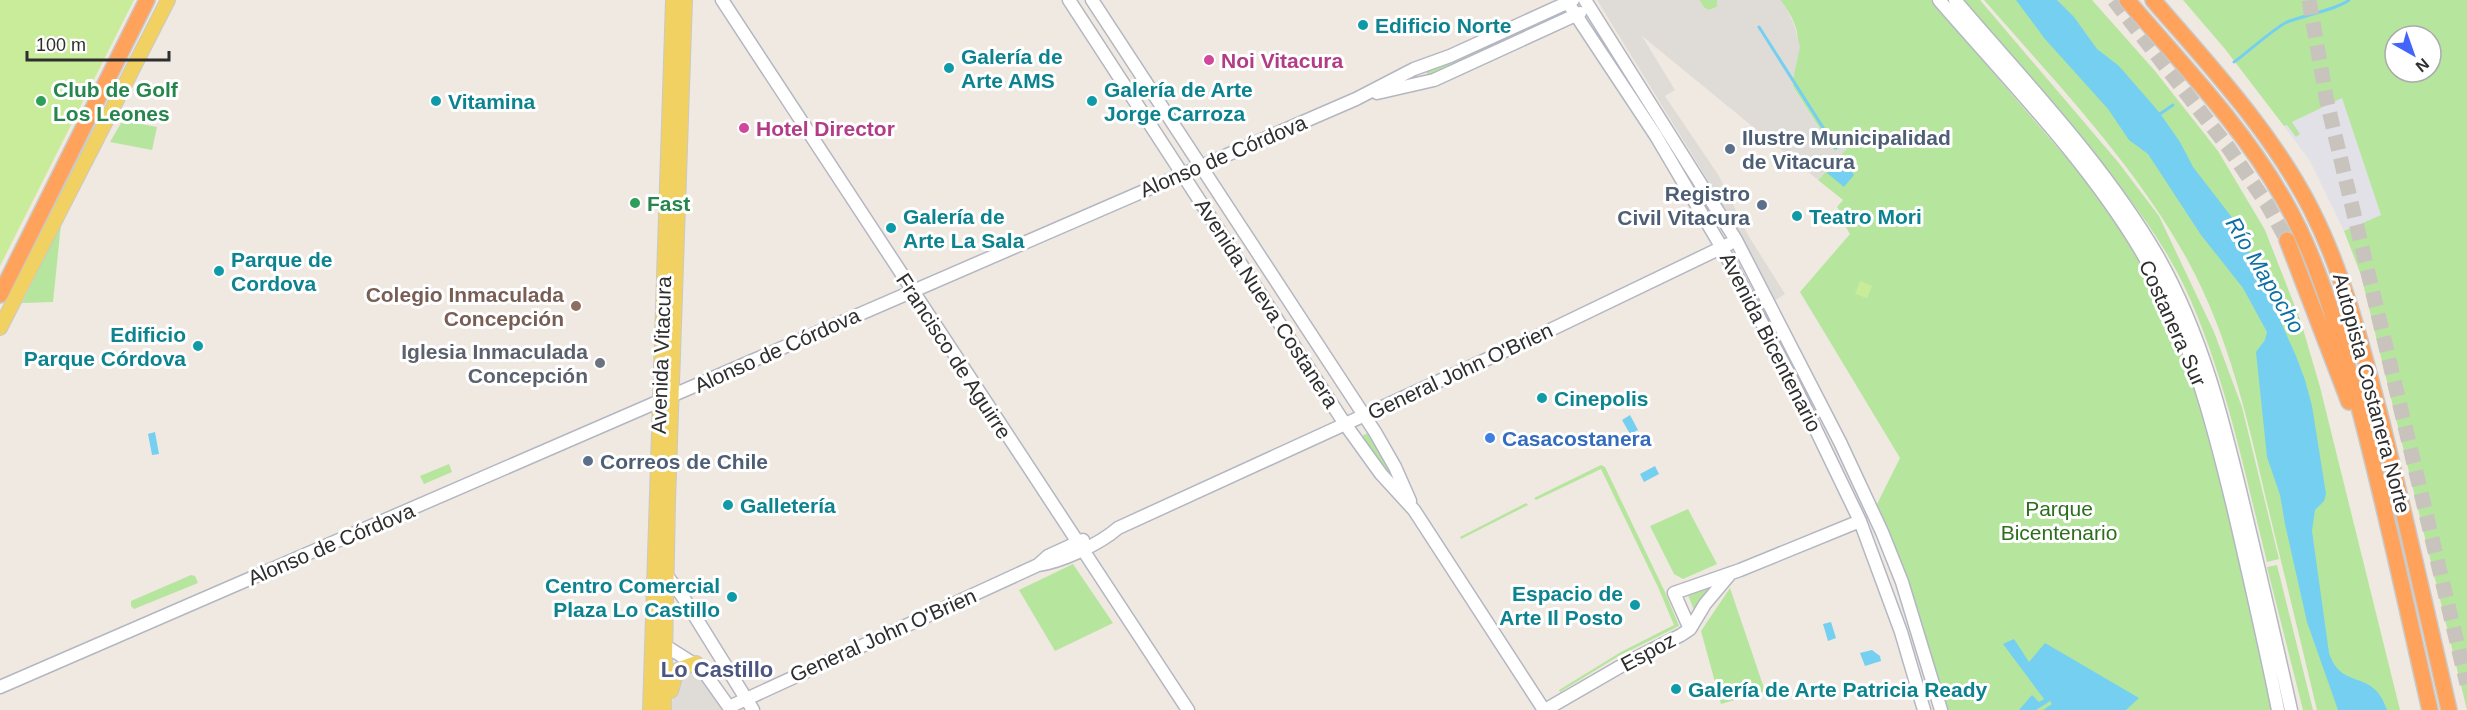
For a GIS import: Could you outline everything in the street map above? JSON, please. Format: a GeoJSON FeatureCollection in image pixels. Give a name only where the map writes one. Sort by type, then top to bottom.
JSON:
{"type":"FeatureCollection","features":[{"type":"Feature","properties":{"kind":"highway"},"geometry":{"type":"LineString","coordinates":[[0,295],[147,0]]}},
{"type":"Feature","properties":{"kind":"highway","name":"Autopista Costanera Norte"},"geometry":{"type":"LineString","coordinates":[[2125,0],[2143,18],[2257,156],[2285,202],[2324,290],[2369,446],[2430,710]]}},
{"type":"Feature","properties":{"kind":"highway","name":"Autopista Costanera Norte"},"geometry":{"type":"LineString","coordinates":[[2153,0],[2224,82],[2271,142],[2310,208],[2331,252],[2361,345],[2402,503],[2449,710]]}},
{"type":"Feature","properties":{"kind":"highway"},"geometry":{"type":"LineString","coordinates":[[2287,240],[2343,387],[2369,446]]}},
{"type":"Feature","properties":{"kind":"main road"},"geometry":{"type":"LineString","coordinates":[[0,328],[168,0]]}},
{"type":"Feature","properties":{"kind":"main road","name":"Avenida Vitacura"},"geometry":{"type":"LineString","coordinates":[[664,710],[667,648],[666,398],[673,0]]}},
{"type":"Feature","properties":{"kind":"main road","name":"Avenida Vitacura"},"geometry":{"type":"LineString","coordinates":[[650,710],[685,0]]}},
{"type":"Feature","properties":{"kind":"main road","name":"Francisco de Aguirre"},"geometry":{"type":"LineString","coordinates":[[722,0],[1188,710]]}},
{"type":"Feature","properties":{"kind":"main road","name":"Avenida Nueva Costanera"},"geometry":{"type":"LineString","coordinates":[[1069,0],[1346,424],[1377,468],[1414,510],[1545,710]]}},
{"type":"Feature","properties":{"kind":"main road","name":"Avenida Nueva Costanera"},"geometry":{"type":"LineString","coordinates":[[1092,0],[1364,415],[1395,467],[1414,510]]}},
{"type":"Feature","properties":{"kind":"main road","name":"Costanera Sur"},"geometry":{"type":"LineString","coordinates":[[1939,0],[2098,186],[2141,251],[2169,303],[2196,369],[2214,429],[2260,620],[2278,710]]}},
{"type":"Feature","properties":{"kind":"main road","name":"Costanera Sur"},"geometry":{"type":"LineString","coordinates":[[1954,0],[2103,174],[2143,232],[2180,300],[2198,342],[2218,402],[2291,710]]}},
{"type":"Feature","properties":{"kind":"main road","name":"Alonso de Córdova"},"geometry":{"type":"LineString","coordinates":[[0,687],[1356,99],[1414,69],[1450,56],[1569,1]]}},
{"type":"Feature","properties":{"kind":"main road","name":"Avenida Bicentenario"},"geometry":{"type":"LineString","coordinates":[[1569,1],[1575,16],[1656,136],[1722,248],[1789,374],[1860,521],[1901,632],[1924,710]]}},
{"type":"Feature","properties":{"kind":"main road","name":"Alonso de Córdova"},"geometry":{"type":"LineString","coordinates":[[1356,99],[1420,82],[1434,81],[1575,16],[1587,4]]}},
{"type":"Feature","properties":{"kind":"main road","name":"Avenida Bicentenario"},"geometry":{"type":"LineString","coordinates":[[1587,4],[1736,240],[1835,432],[1882,532],[1902,582],[1941,710]]}},
{"type":"Feature","properties":{"kind":"main road"},"geometry":{"type":"LineString","coordinates":[[1414,69],[1420,82]]}},
{"type":"Feature","properties":{"kind":"main road"},"geometry":{"type":"LineString","coordinates":[[74,206],[85,160]]}},
{"type":"Feature","properties":{"kind":"main road","name":"General John O'Brien"},"geometry":{"type":"LineString","coordinates":[[730,708],[748,707],[1038,565],[1051,563],[1079,546],[1110,535],[1118,528],[1544,333],[1736,240]]}},
{"type":"Feature","properties":{"kind":"main road","name":"Espoz"},"geometry":{"type":"LineString","coordinates":[[1690,628],[1674,593],[1717,576],[1731,573],[1860,521]]}},
{"type":"Feature","properties":{"kind":"main road","name":"Espoz"},"geometry":{"type":"LineString","coordinates":[[1545,710],[1690,628],[1705,604],[1731,573]]}},
{"type":"Feature","properties":{"kind":"main road"},"geometry":{"type":"LineString","coordinates":[[667,576],[737,683],[748,707]]}},
{"type":"Feature","properties":{"kind":"main road"},"geometry":{"type":"LineString","coordinates":[[653,633],[667,648],[696,663],[707,674],[730,708]]}},
{"type":"Feature","properties":{"kind":"main road"},"geometry":{"type":"LineString","coordinates":[[664,710],[677,670],[696,663]]}},
{"type":"Feature","properties":{"kind":"main road"},"geometry":{"type":"LineString","coordinates":[[720,694],[734,693],[737,683]]}},
{"type":"Feature","properties":{"kind":"shaded area"},"geometry":{"type":"Polygon","coordinates":[[[1597,0],[1699,0],[1704,8],[1709,10],[1717,7],[1717,0],[1780,0],[1785,6],[1794,24],[1800,47],[1793,79],[1795,83],[1792,86],[1834,151],[1844,145],[1847,148],[1818,180],[1642,36],[1675,90],[1665,96],[1719,176],[1748,235],[1785,294],[1774,301],[1712,187],[1597,0]]]}},
{"type":"Feature","properties":{"kind":"shaded area"},"geometry":{"type":"Polygon","coordinates":[[[2342,97],[2381,215],[2344,231],[2310,161],[2284,126],[2342,97]]]}},
{"type":"Feature","properties":{"kind":"shaded area"},"geometry":{"type":"Polygon","coordinates":[[[690,667],[704,677],[725,710],[671,710],[677,675],[690,667]]]}},
{"type":"Feature","properties":{"kind":"green space","name":"Club de Golf Los Leones"},"geometry":{"type":"Polygon","coordinates":[[[0,0],[134,0],[0,266],[0,0]]]}},
{"type":"Feature","properties":{"kind":"green space"},"geometry":{"type":"Polygon","coordinates":[[[1699,0],[1717,0],[1717,7],[1709,10],[1704,8],[1699,0]]]}},
{"type":"Feature","properties":{"kind":"green space","name":"Parque Bicentenario"},"geometry":{"type":"Polygon","coordinates":[[[1780,0],[1931,0],[2093,189],[2127,239],[2158,293],[2181,345],[2207,424],[2231,518],[2274,710],[1944,710],[1876,506],[1900,458],[1800,292],[1850,234],[1843,222],[1845,219],[1837,207],[1843,200],[1818,180],[1847,148],[1834,151],[1792,85],[1798,51],[1797,32],[1794,22],[1780,0]]]}},
{"type":"Feature","properties":{"kind":"green space"},"geometry":{"type":"Polygon","coordinates":[[[1960,0],[1980,0],[2118,162],[2159,216],[2214,332],[2242,407],[2279,559],[2267,562],[2215,364],[2204,332],[2179,275],[2150,227],[2098,159],[1960,0]]]}},
{"type":"Feature","properties":{"kind":"green space"},"geometry":{"type":"Polygon","coordinates":[[[1984,0],[2092,0],[2155,71],[2218,151],[2265,230],[2301,322],[2320,387],[2400,710],[2317,710],[2245,412],[2226,350],[2203,290],[2167,225],[2144,191],[2093,125],[1984,0]]]}},
{"type":"Feature","properties":{"kind":"green space"},"geometry":{"type":"Polygon","coordinates":[[[2183,0],[2467,0],[2467,710],[2361,275],[2344,231],[2381,215],[2342,98],[2292,122],[2300,134],[2296,137],[2287,125],[2284,126],[2225,49],[2183,0]]]}},
{"type":"Feature","properties":{"kind":"green space"},"geometry":{"type":"Polygon","coordinates":[[[1567,11],[1567,16],[1429,76],[1425,71],[1567,11]]]}},
{"type":"Feature","properties":{"kind":"green space"},"geometry":{"type":"Polygon","coordinates":[[[125,121],[157,127],[152,150],[110,142],[121,123],[125,121]]]}},
{"type":"Feature","properties":{"kind":"green space"},"geometry":{"type":"Polygon","coordinates":[[[61,224],[53,302],[22,303],[61,224]]]}},
{"type":"Feature","properties":{"kind":"green space"},"geometry":{"type":"Polygon","coordinates":[[[1860,281],[1872,286],[1867,298],[1855,294],[1860,281]]]}},
{"type":"Feature","properties":{"kind":"green space"},"geometry":{"type":"Polygon","coordinates":[[[1368,433],[1389,469],[1391,476],[1360,437],[1368,433]]]}},
{"type":"Feature","properties":{"kind":"green space"},"geometry":{"type":"Polygon","coordinates":[[[449,464],[452,472],[424,484],[420,476],[449,464]]]}},
{"type":"Feature","properties":{"kind":"green space"},"geometry":{"type":"Polygon","coordinates":[[[1601,465],[1605,467],[1679,626],[1617,657],[1560,692],[1559,690],[1621,652],[1674,625],[1601,469],[1536,500],[1534,498],[1601,465]]]}},
{"type":"Feature","properties":{"kind":"green space"},"geometry":{"type":"Polygon","coordinates":[[[1526,503],[1528,505],[1461,539],[1460,537],[1526,503]]]}},
{"type":"Feature","properties":{"kind":"green space"},"geometry":{"type":"Polygon","coordinates":[[[1688,509],[1717,564],[1683,579],[1674,574],[1650,526],[1688,509]]]}},
{"type":"Feature","properties":{"kind":"green space"},"geometry":{"type":"Polygon","coordinates":[[[1073,564],[1113,623],[1055,651],[1019,590],[1073,564]]]}},
{"type":"Feature","properties":{"kind":"green space"},"geometry":{"type":"Polygon","coordinates":[[[2277,565],[2313,710],[2303,710],[2267,567],[2277,565]]]}},
{"type":"Feature","properties":{"kind":"green space"},"geometry":{"type":"Polygon","coordinates":[[[191,575],[195,576],[198,583],[134,609],[131,606],[131,601],[191,575]]]}},
{"type":"Feature","properties":{"kind":"green space"},"geometry":{"type":"Polygon","coordinates":[[[1709,586],[1708,592],[1694,610],[1688,595],[1709,586]]]}},
{"type":"Feature","properties":{"kind":"green space"},"geometry":{"type":"Polygon","coordinates":[[[1730,588],[1765,691],[1721,704],[1701,631],[1730,588]]]}},
{"type":"Feature","properties":{"kind":"water"},"geometry":{"type":"Polygon","coordinates":[[[2016,0],[2057,0],[2074,17],[2097,49],[2119,66],[2159,112],[2180,142],[2193,167],[2237,224],[2296,356],[2312,406],[2326,494],[2324,501],[2315,510],[2312,531],[2329,653],[2335,665],[2342,672],[2374,688],[2387,710],[2338,710],[2307,622],[2280,495],[2267,457],[2256,352],[2265,340],[2267,332],[2243,288],[2201,235],[2148,154],[2129,140],[2108,109],[2045,39],[2016,0]]]}},
{"type":"Feature","properties":{"kind":"water"},"geometry":{"type":"Polygon","coordinates":[[[1841,156],[1854,175],[1844,187],[1827,173],[1841,156]]]}},
{"type":"Feature","properties":{"kind":"water"},"geometry":{"type":"Polygon","coordinates":[[[1630,415],[1638,430],[1630,434],[1622,420],[1630,415]]]}},
{"type":"Feature","properties":{"kind":"water"},"geometry":{"type":"Polygon","coordinates":[[[155,432],[159,454],[152,455],[148,434],[155,432]]]}},
{"type":"Feature","properties":{"kind":"water"},"geometry":{"type":"Polygon","coordinates":[[[1655,466],[1659,474],[1644,482],[1640,474],[1655,466]]]}},
{"type":"Feature","properties":{"kind":"water"},"geometry":{"type":"Polygon","coordinates":[[[1831,622],[1836,638],[1828,641],[1823,624],[1831,622]]]}},
{"type":"Feature","properties":{"kind":"water"},"geometry":{"type":"Polygon","coordinates":[[[2014,639],[2029,662],[2045,643],[2139,698],[2126,710],[2043,710],[2052,704],[2050,701],[2036,710],[2019,710],[2032,695],[2039,702],[2044,699],[2003,644],[2014,639]]]}},
{"type":"Feature","properties":{"kind":"water"},"geometry":{"type":"Polygon","coordinates":[[[1872,650],[1880,656],[1881,661],[1865,666],[1860,653],[1872,650]]]}},
{"type":"Feature","properties":{"kind":"waterway"},"geometry":{"type":"LineString","coordinates":[[2234,62],[2287,22],[2349,0]]}},
{"type":"Feature","properties":{"kind":"waterway"},"geometry":{"type":"LineString","coordinates":[[1759,27],[1836,148]]}},
{"type":"Feature","properties":{"kind":"waterway"},"geometry":{"type":"LineString","coordinates":[[2157,116],[2173,105]]}},
{"type":"Feature","properties":{"kind":"tunnel"},"geometry":{"type":"LineString","coordinates":[[2114,0],[2228,147],[2267,204],[2287,240]]}},
{"type":"Feature","properties":{"kind":"tunnel"},"geometry":{"type":"LineString","coordinates":[[2309,0],[2327,102],[2467,684]]}},
{"type":"Feature","properties":{"kind":"place","name":"Edificio Norte"},"geometry":{"type":"Point","coordinates":[1363,25]}},
{"type":"Feature","properties":{"kind":"place","name":"Noi Vitacura"},"geometry":{"type":"Point","coordinates":[1209,60]}},
{"type":"Feature","properties":{"kind":"place","name":"Galería de Arte AMS"},"geometry":{"type":"Point","coordinates":[949,68]}},
{"type":"Feature","properties":{"kind":"place","name":"Club de Golf Los Leones"},"geometry":{"type":"Point","coordinates":[41,101]}},
{"type":"Feature","properties":{"kind":"place","name":"Vitamina"},"geometry":{"type":"Point","coordinates":[436,101]}},
{"type":"Feature","properties":{"kind":"place","name":"Galería de Arte Jorge Carroza"},"geometry":{"type":"Point","coordinates":[1092,101]}},
{"type":"Feature","properties":{"kind":"place","name":"Hotel Director"},"geometry":{"type":"Point","coordinates":[744,128]}},
{"type":"Feature","properties":{"kind":"place","name":"Ilustre Municipalidad de Vitacura"},"geometry":{"type":"Point","coordinates":[1730,149]}},
{"type":"Feature","properties":{"kind":"place","name":"Fast"},"geometry":{"type":"Point","coordinates":[635,203]}},
{"type":"Feature","properties":{"kind":"place","name":"Registro Civil Vitacura"},"geometry":{"type":"Point","coordinates":[1762,205]}},
{"type":"Feature","properties":{"kind":"place","name":"Teatro Mori"},"geometry":{"type":"Point","coordinates":[1797,216]}},
{"type":"Feature","properties":{"kind":"place","name":"Galería de Arte La Sala"},"geometry":{"type":"Point","coordinates":[891,228]}},
{"type":"Feature","properties":{"kind":"place","name":"Parque de Cordova"},"geometry":{"type":"Point","coordinates":[219,271]}},
{"type":"Feature","properties":{"kind":"place","name":"Colegio Inmaculada Concepción"},"geometry":{"type":"Point","coordinates":[576,306]}},
{"type":"Feature","properties":{"kind":"place","name":"Edificio Parque Córdova"},"geometry":{"type":"Point","coordinates":[198,346]}},
{"type":"Feature","properties":{"kind":"place","name":"Iglesia Inmaculada Concepción"},"geometry":{"type":"Point","coordinates":[600,363]}},
{"type":"Feature","properties":{"kind":"place","name":"Cinepolis"},"geometry":{"type":"Point","coordinates":[1542,398]}},
{"type":"Feature","properties":{"kind":"place","name":"Casacostanera"},"geometry":{"type":"Point","coordinates":[1490,438]}},
{"type":"Feature","properties":{"kind":"place","name":"Correos de Chile"},"geometry":{"type":"Point","coordinates":[588,461]}},
{"type":"Feature","properties":{"kind":"place","name":"Galletería"},"geometry":{"type":"Point","coordinates":[728,505]}},
{"type":"Feature","properties":{"kind":"place","name":"Centro Comercial Plaza Lo Castillo"},"geometry":{"type":"Point","coordinates":[732,597]}},
{"type":"Feature","properties":{"kind":"place","name":"Espacio de Arte Il Posto"},"geometry":{"type":"Point","coordinates":[1635,605]}},
{"type":"Feature","properties":{"kind":"place","name":"Galería de Arte Patricia Ready"},"geometry":{"type":"Point","coordinates":[1676,689]}},
{"type":"Feature","properties":{"kind":"district","name":"Lo Castillo"},"geometry":{"type":"Point","coordinates":[717,669]}},
{"type":"Feature","properties":{"kind":"water label","name":"Río Mapocho"},"geometry":{"type":"Point","coordinates":[2265,275]}}]}
